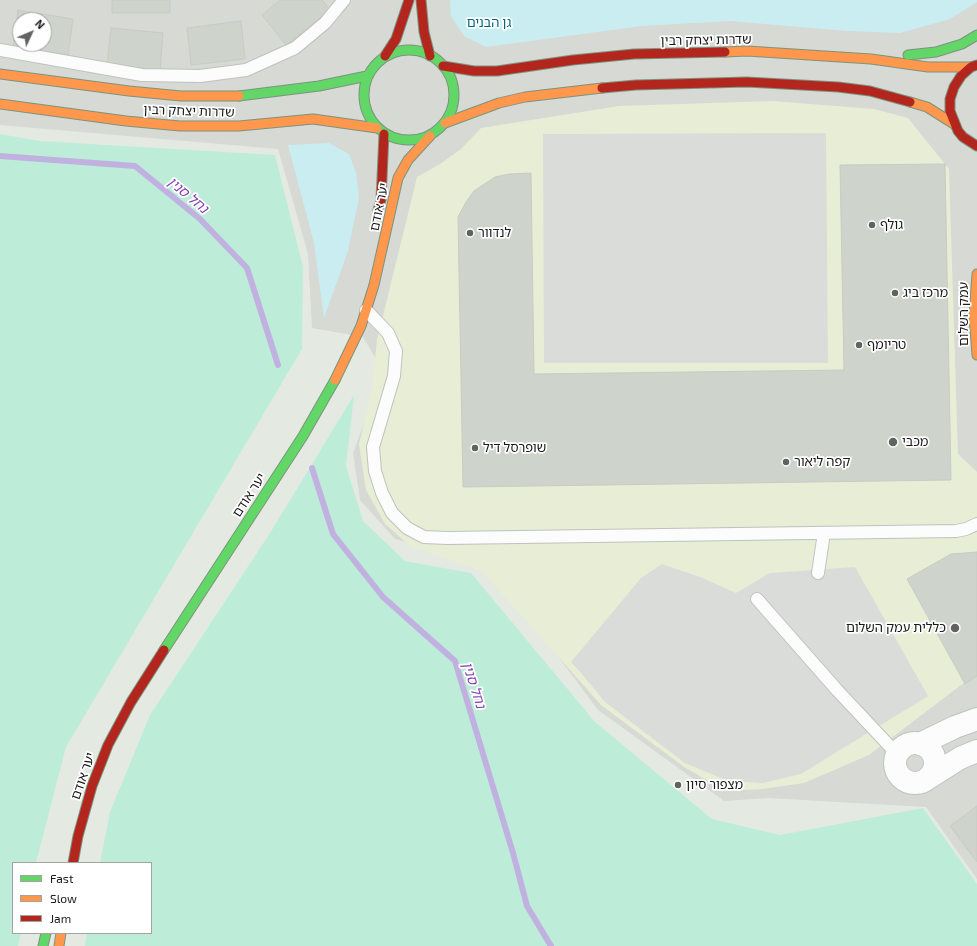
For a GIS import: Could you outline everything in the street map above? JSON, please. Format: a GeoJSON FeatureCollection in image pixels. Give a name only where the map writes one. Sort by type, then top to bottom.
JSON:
{"type":"FeatureCollection","features":[{"type":"Feature","properties":{"kind":"main road"},"geometry":{"type":"LineString","coordinates":[[385,56],[400,50],[425,52],[438,60],[448,72],[454,94],[452,109],[445,123],[430,136],[415,141],[399,140],[384,134],[377,128],[369,117],[364,102],[363,91],[367,76],[377,63],[385,56],[396,39],[409,0]]}},
{"type":"Feature","properties":{"kind":"main road"},"geometry":{"type":"LineString","coordinates":[[421,0],[424,32],[430,56]]}},
{"type":"Feature","properties":{"kind":"main road"},"geometry":{"type":"LineString","coordinates":[[871,59],[936,52],[962,44],[977,35]]}},
{"type":"Feature","properties":{"kind":"main road","name":"שדרות יצחק רבין"},"geometry":{"type":"LineString","coordinates":[[443,66],[474,71],[497,71],[573,60],[634,54],[747,51],[871,59],[928,67],[974,66]]}},
{"type":"Feature","properties":{"kind":"main road"},"geometry":{"type":"LineString","coordinates":[[974,66],[961,76],[954,86],[950,99],[950,111],[954,124],[975,150]]}},
{"type":"Feature","properties":{"kind":"main road","name":"שדרות יצחק רבין"},"geometry":{"type":"LineString","coordinates":[[0,74],[129,91],[181,96],[238,96],[276,92],[319,86],[367,76]]}},
{"type":"Feature","properties":{"kind":"main road"},"geometry":{"type":"LineString","coordinates":[[445,123],[464,114],[499,103],[576,90],[636,85],[747,82],[838,87],[870,91],[927,107],[954,124]]}},
{"type":"Feature","properties":{"kind":"main road","name":"שדרות יצחק רבין"},"geometry":{"type":"LineString","coordinates":[[0,104],[126,121],[180,126],[240,126],[313,119],[377,128]]}},
{"type":"Feature","properties":{"kind":"main road","name":"יער אודם"},"geometry":{"type":"LineString","coordinates":[[377,215],[381,200],[384,134]]}},
{"type":"Feature","properties":{"kind":"main road","name":"יער אודם"},"geometry":{"type":"LineString","coordinates":[[73,862],[80,828],[92,786],[108,745],[131,702],[310,424],[346,359],[361,326],[374,285],[392,198],[398,178],[408,160],[430,136]]}},
{"type":"Feature","properties":{"kind":"main road","name":"עמק השלום"},"geometry":{"type":"LineString","coordinates":[[977,274],[974,316],[977,354]]}},
{"type":"Feature","properties":{"kind":"main road"},"geometry":{"type":"LineString","coordinates":[[44,946],[46,934]]}},
{"type":"Feature","properties":{"kind":"main road"},"geometry":{"type":"LineString","coordinates":[[59,946],[61,934]]}},
{"type":"Feature","properties":{"kind":"street"},"geometry":{"type":"LineString","coordinates":[[920,744],[977,719]]}},
{"type":"Feature","properties":{"kind":"street"},"geometry":{"type":"LineString","coordinates":[[927,779],[932,774],[935,760],[930,750],[920,744],[912,743],[900,749],[895,761],[895,768],[901,778],[907,782],[914,783],[927,779],[960,758],[977,751]]}},
{"type":"Feature","properties":{"kind":"lane"},"geometry":{"type":"LineString","coordinates":[[0,50],[142,76],[200,76],[246,70],[295,48],[325,23],[344,0]]}},
{"type":"Feature","properties":{"kind":"lane"},"geometry":{"type":"LineString","coordinates":[[366,310],[388,333],[396,351],[394,376],[373,447],[374,471],[382,493],[392,513],[407,528],[424,537],[446,538],[956,530],[977,524]]}},
{"type":"Feature","properties":{"kind":"lane"},"geometry":{"type":"LineString","coordinates":[[818,573],[824,532]]}},
{"type":"Feature","properties":{"kind":"lane"},"geometry":{"type":"LineString","coordinates":[[757,599],[837,690],[897,754]]}},
{"type":"Feature","properties":{"kind":"shaded area","name":"מרכז ביג"},"geometry":{"type":"Polygon","coordinates":[[[0,0],[977,0],[977,879],[926,807],[768,798],[724,801],[598,710],[484,558],[439,551],[395,539],[360,500],[353,453],[383,371],[363,337],[312,328],[308,254],[278,149],[0,125],[0,0]]]}},
{"type":"Feature","properties":{"kind":"shaded area","name":"מרכז ביג"},"geometry":{"type":"Polygon","coordinates":[[[772,101],[874,109],[908,118],[949,169],[958,454],[977,472],[977,673],[869,755],[804,783],[763,789],[725,791],[684,767],[601,705],[482,571],[410,546],[385,524],[366,490],[359,444],[372,389],[377,340],[417,177],[440,164],[461,149],[481,128],[619,106],[772,101]]]}},
{"type":"Feature","properties":{"kind":"shaded area"},"geometry":{"type":"Polygon","coordinates":[[[826,133],[828,363],[544,363],[543,134],[826,133]]]}},
{"type":"Feature","properties":{"kind":"shaded area"},"geometry":{"type":"Polygon","coordinates":[[[0,134],[40,141],[275,155],[303,267],[302,349],[66,747],[36,862],[12,862],[12,934],[21,934],[18,946],[0,946],[0,134]]]}},
{"type":"Feature","properties":{"kind":"shaded area"},"geometry":{"type":"Polygon","coordinates":[[[354,395],[346,466],[363,521],[405,561],[471,573],[595,722],[712,819],[780,835],[923,808],[977,884],[977,946],[85,946],[87,934],[152,934],[152,862],[100,862],[110,812],[150,715],[270,533],[354,395]]]}},
{"type":"Feature","properties":{"kind":"shaded area"},"geometry":{"type":"Polygon","coordinates":[[[662,564],[700,577],[736,593],[770,573],[855,567],[928,696],[801,774],[763,783],[728,781],[685,763],[605,702],[571,662],[641,578],[662,564]]]}},
{"type":"Feature","properties":{"kind":"green space","name":"גן הבנים"},"geometry":{"type":"Polygon","coordinates":[[[450,0],[977,0],[977,2],[950,19],[900,33],[847,31],[730,21],[642,26],[486,47],[464,36],[451,16],[450,0]]]}},
{"type":"Feature","properties":{"kind":"green space"},"geometry":{"type":"Polygon","coordinates":[[[329,143],[349,154],[356,172],[359,198],[348,251],[324,318],[314,243],[288,145],[329,143]]]}},
{"type":"Feature","properties":{"kind":"building"},"geometry":{"type":"Polygon","coordinates":[[[112,0],[170,0],[170,13],[112,13],[112,0]]]}},
{"type":"Feature","properties":{"kind":"building"},"geometry":{"type":"Polygon","coordinates":[[[280,0],[322,0],[330,10],[286,45],[262,15],[280,0]]]}},
{"type":"Feature","properties":{"kind":"building"},"geometry":{"type":"Polygon","coordinates":[[[18,10],[30,12],[18,12],[18,10]]]}},
{"type":"Feature","properties":{"kind":"building"},"geometry":{"type":"Polygon","coordinates":[[[52,16],[73,19],[68,55],[47,52],[52,52],[52,16]]]}},
{"type":"Feature","properties":{"kind":"building"},"geometry":{"type":"Polygon","coordinates":[[[241,21],[245,59],[191,65],[187,28],[241,21]]]}},
{"type":"Feature","properties":{"kind":"building"},"geometry":{"type":"Polygon","coordinates":[[[111,28],[163,33],[160,71],[107,65],[111,28]]]}},
{"type":"Feature","properties":{"kind":"building","name":"מרכז ביג"},"geometry":{"type":"Polygon","coordinates":[[[945,164],[951,480],[463,487],[458,217],[474,191],[495,177],[509,174],[531,173],[534,374],[844,370],[840,165],[945,164]]]}},
{"type":"Feature","properties":{"kind":"building","name":"כללית עמק השלום"},"geometry":{"type":"Polygon","coordinates":[[[977,552],[977,676],[965,684],[907,579],[951,554],[977,552]]]}},
{"type":"Feature","properties":{"kind":"building"},"geometry":{"type":"Polygon","coordinates":[[[977,806],[977,862],[950,826],[977,806]]]}},
{"type":"Feature","properties":{"kind":"waterway","name":"נחל סנין"},"geometry":{"type":"LineString","coordinates":[[0,156],[135,166],[200,219],[247,268],[278,365]]}},
{"type":"Feature","properties":{"kind":"waterway","name":"נחל סנין"},"geometry":{"type":"LineString","coordinates":[[312,468],[333,534],[383,597],[455,661],[513,853],[527,906],[551,946]]}},
{"type":"Feature","properties":{"kind":"traffic: fast"},"geometry":{"type":"LineString","coordinates":[[908,55],[936,52],[962,44],[977,35]]}},
{"type":"Feature","properties":{"kind":"traffic: fast"},"geometry":{"type":"LineString","coordinates":[[409,50],[426,53],[441,63],[451,78],[454,95],[451,112],[441,127],[426,137],[409,140],[392,137],[377,127],[367,112],[364,95],[367,78],[377,63],[392,53],[409,50]]}},
{"type":"Feature","properties":{"kind":"traffic: fast"},"geometry":{"type":"LineString","coordinates":[[239,96],[319,86],[367,76]]}},
{"type":"Feature","properties":{"kind":"traffic: fast"},"geometry":{"type":"LineString","coordinates":[[164,650],[303,436],[335,380]]}},
{"type":"Feature","properties":{"kind":"traffic: fast"},"geometry":{"type":"LineString","coordinates":[[43,946],[46,934]]}},
{"type":"Feature","properties":{"kind":"traffic: slow"},"geometry":{"type":"LineString","coordinates":[[725,52],[747,51],[871,59],[928,67],[971,67]]}},
{"type":"Feature","properties":{"kind":"traffic: slow"},"geometry":{"type":"LineString","coordinates":[[0,74],[129,91],[181,96],[239,96]]}},
{"type":"Feature","properties":{"kind":"traffic: slow"},"geometry":{"type":"LineString","coordinates":[[445,123],[499,103],[525,97],[602,88]]}},
{"type":"Feature","properties":{"kind":"traffic: slow"},"geometry":{"type":"LineString","coordinates":[[910,102],[927,107],[954,124]]}},
{"type":"Feature","properties":{"kind":"traffic: slow"},"geometry":{"type":"LineString","coordinates":[[0,104],[126,121],[180,126],[239,126],[313,119],[377,128]]}},
{"type":"Feature","properties":{"kind":"traffic: slow"},"geometry":{"type":"LineString","coordinates":[[335,380],[361,326],[374,285],[398,178],[408,160],[430,136]]}},
{"type":"Feature","properties":{"kind":"traffic: slow"},"geometry":{"type":"LineString","coordinates":[[977,274],[974,316],[977,355]]}},
{"type":"Feature","properties":{"kind":"traffic: slow"},"geometry":{"type":"LineString","coordinates":[[59,946],[61,934]]}},
{"type":"Feature","properties":{"kind":"traffic: jam"},"geometry":{"type":"LineString","coordinates":[[385,56],[396,39],[409,0]]}},
{"type":"Feature","properties":{"kind":"traffic: jam"},"geometry":{"type":"LineString","coordinates":[[421,0],[424,32],[430,56]]}},
{"type":"Feature","properties":{"kind":"traffic: jam"},"geometry":{"type":"LineString","coordinates":[[443,66],[474,71],[497,71],[573,60],[634,54],[725,52]]}},
{"type":"Feature","properties":{"kind":"traffic: jam"},"geometry":{"type":"LineString","coordinates":[[977,65],[971,67],[961,76],[954,87],[950,99],[950,111],[958,131],[963,137],[977,146]]}},
{"type":"Feature","properties":{"kind":"traffic: jam"},"geometry":{"type":"LineString","coordinates":[[602,88],[636,85],[747,82],[838,87],[870,91],[910,102]]}},
{"type":"Feature","properties":{"kind":"traffic: jam"},"geometry":{"type":"LineString","coordinates":[[378,210],[381,200],[384,134]]}},
{"type":"Feature","properties":{"kind":"traffic: jam"},"geometry":{"type":"LineString","coordinates":[[73,862],[78,836],[92,786],[108,745],[131,702],[164,650]]}},
{"type":"Feature","properties":{"kind":"place","name":"גולף"},"geometry":{"type":"Point","coordinates":[872,225]}},
{"type":"Feature","properties":{"kind":"place","name":"לנדוור"},"geometry":{"type":"Point","coordinates":[470,233]}},
{"type":"Feature","properties":{"kind":"place","name":"מרכז ביג"},"geometry":{"type":"Point","coordinates":[895,293]}},
{"type":"Feature","properties":{"kind":"place","name":"טריומף"},"geometry":{"type":"Point","coordinates":[859,345]}},
{"type":"Feature","properties":{"kind":"place","name":"מכבי"},"geometry":{"type":"Point","coordinates":[893,442]}},
{"type":"Feature","properties":{"kind":"place","name":"שופרסל דיל"},"geometry":{"type":"Point","coordinates":[475,448]}},
{"type":"Feature","properties":{"kind":"place","name":"קפה ליאור"},"geometry":{"type":"Point","coordinates":[786,462]}},
{"type":"Feature","properties":{"kind":"place","name":"כללית עמק השלום"},"geometry":{"type":"Point","coordinates":[955,628]}},
{"type":"Feature","properties":{"kind":"place","name":"מצפור סיון"},"geometry":{"type":"Point","coordinates":[678,785]}}]}
